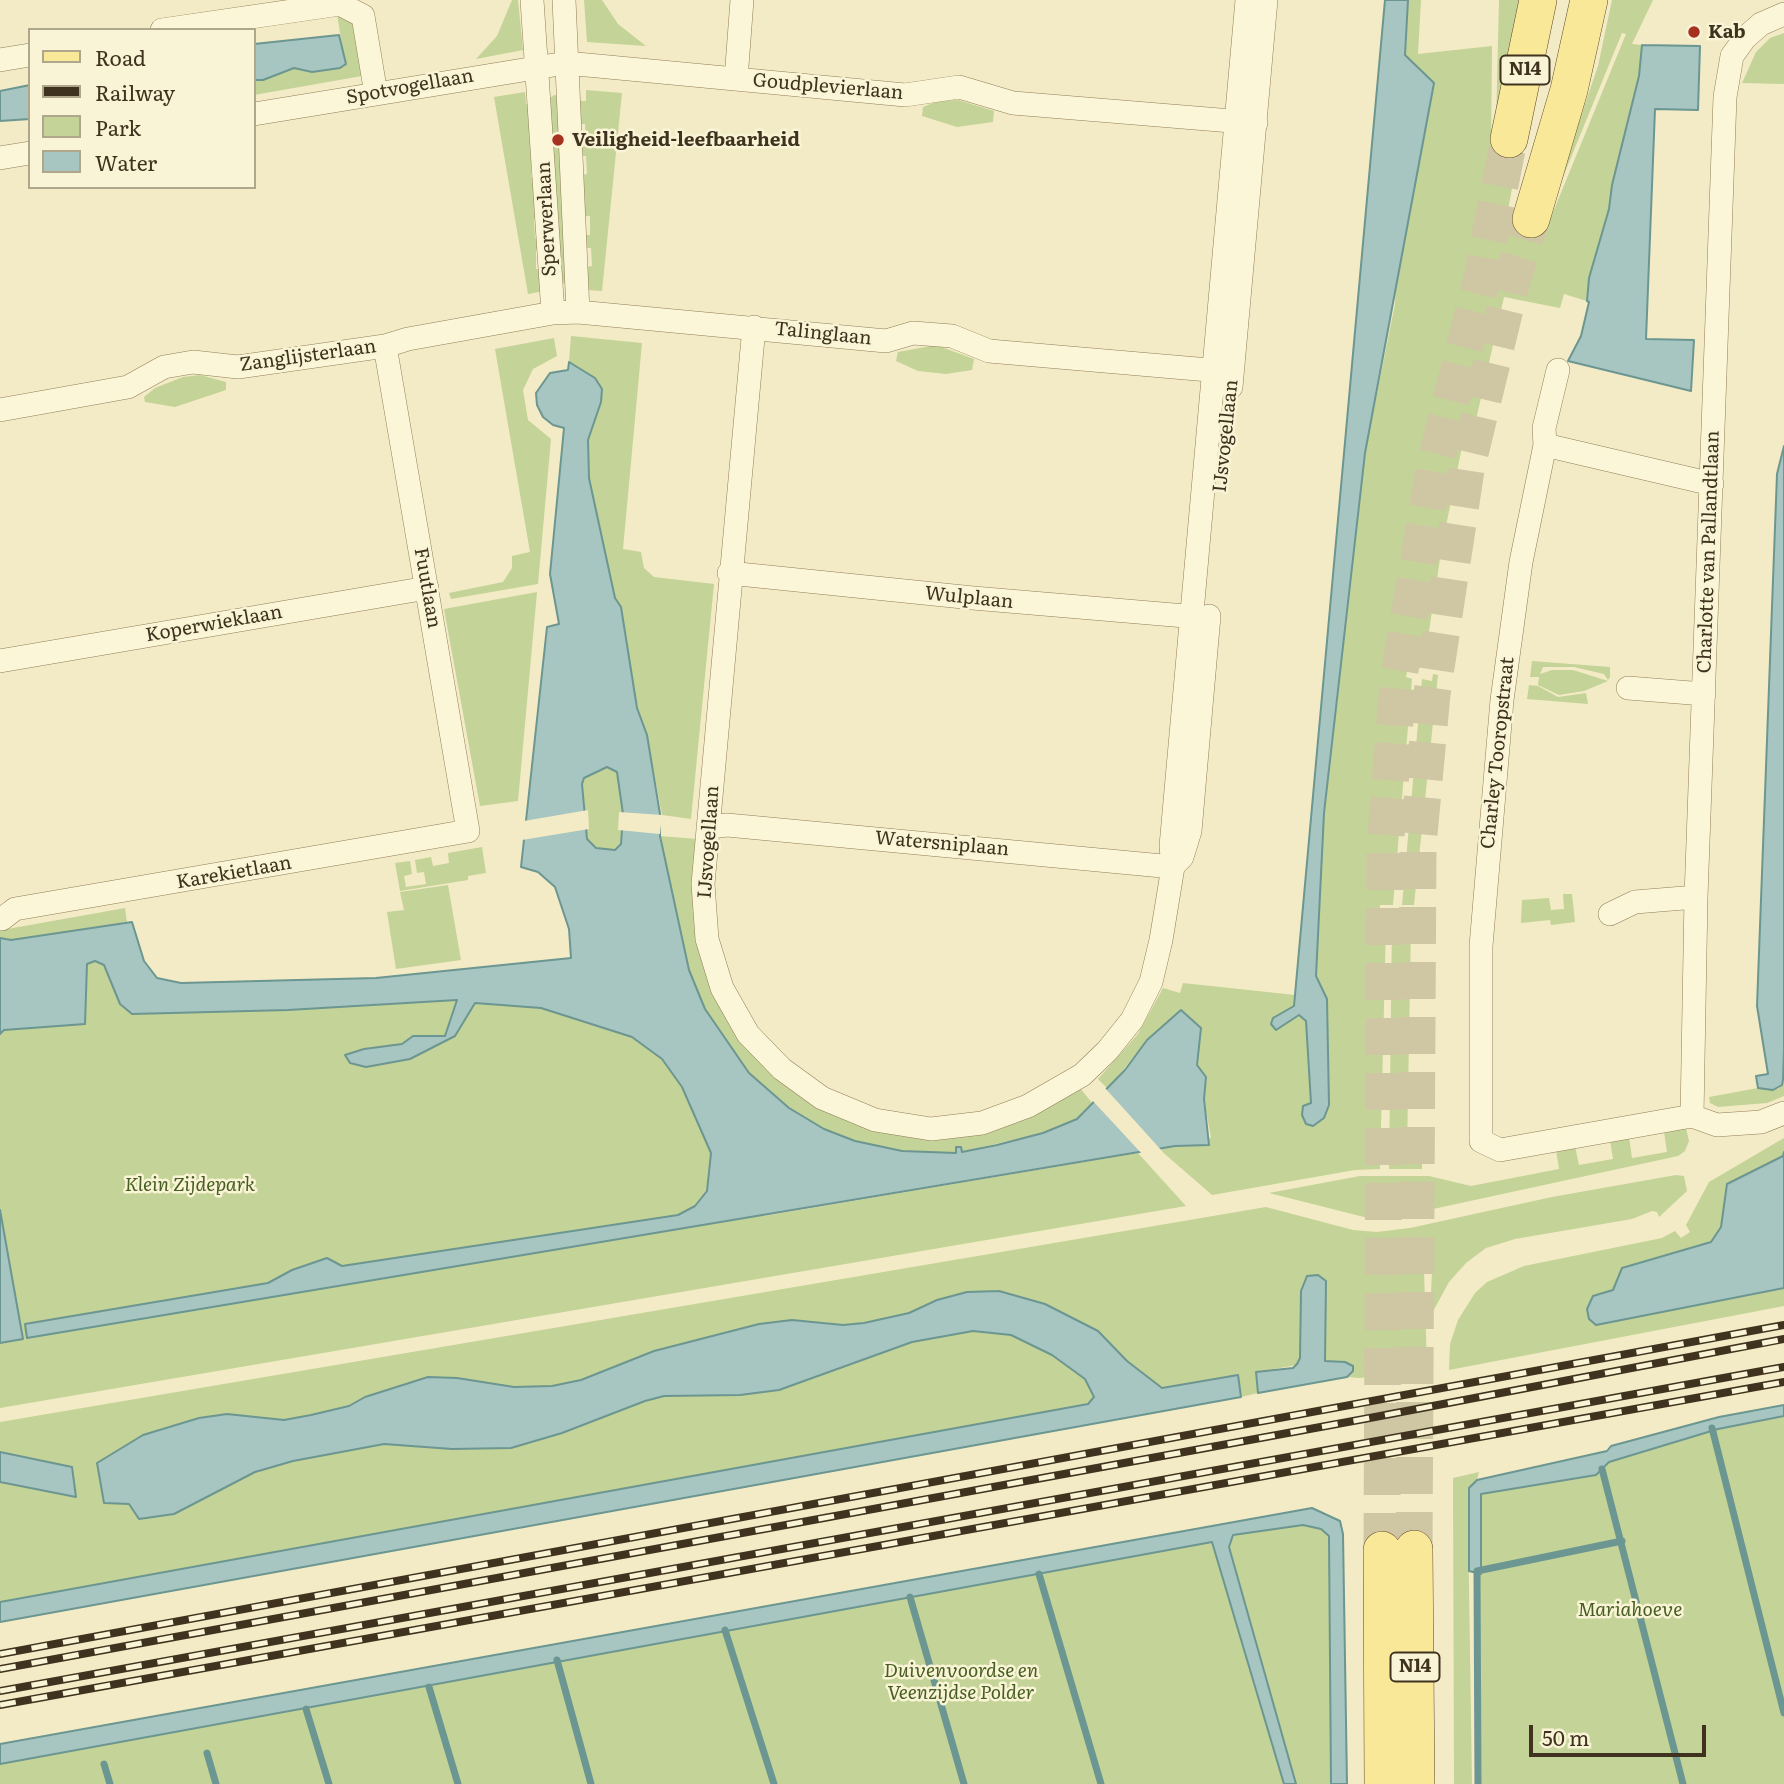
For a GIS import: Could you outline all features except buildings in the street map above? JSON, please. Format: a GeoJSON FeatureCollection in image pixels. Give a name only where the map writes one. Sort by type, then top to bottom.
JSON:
{"type":"FeatureCollection","features":[{"type":"Feature","properties":{"kind":"main road","name":"N14"},"geometry":{"type":"LineString","coordinates":[[1509,139],[1538,0]]}},
{"type":"Feature","properties":{"kind":"main road","name":"N14"},"geometry":{"type":"LineString","coordinates":[[1531,219],[1569,90],[1589,0]]}},
{"type":"Feature","properties":{"kind":"main road","name":"N14"},"geometry":{"type":"LineString","coordinates":[[1383,1784],[1398,1550],[1416,1784]]}},
{"type":"Feature","properties":{"kind":"street","name":"Sperwerlaan"},"geometry":{"type":"LineString","coordinates":[[532,0],[553,313]]}},
{"type":"Feature","properties":{"kind":"street","name":"Sperwerlaan"},"geometry":{"type":"LineString","coordinates":[[564,0],[579,312]]}},
{"type":"Feature","properties":{"kind":"street"},"geometry":{"type":"LineString","coordinates":[[736,79],[742,0]]}},
{"type":"Feature","properties":{"kind":"street","name":"IJsvogellaan"},"geometry":{"type":"LineString","coordinates":[[1246,123],[1247,0]]}},
{"type":"Feature","properties":{"kind":"street","name":"IJsvogellaan"},"geometry":{"type":"LineString","coordinates":[[754,327],[729,573],[710,827],[703,884],[707,939],[722,988],[748,1034],[782,1069],[822,1098],[875,1120],[931,1129],[982,1123],[1028,1106],[1082,1075],[1107,1051],[1132,1020],[1151,982],[1170,898],[1173,867],[1182,857],[1190,831],[1201,617],[1246,123],[1266,0]]}},
{"type":"Feature","properties":{"kind":"street"},"geometry":{"type":"LineString","coordinates":[[176,28],[340,4],[363,16],[376,94]]}},
{"type":"Feature","properties":{"kind":"street","name":"Charlotte van Pallandtlaan"},"geometry":{"type":"LineString","coordinates":[[1692,1116],[1696,897],[1725,97],[1732,56],[1760,24],[1784,14]]}},
{"type":"Feature","properties":{"kind":"street"},"geometry":{"type":"LineString","coordinates":[[0,61],[28,55]]}},
{"type":"Feature","properties":{"kind":"street","name":"Spotvogellaan"},"geometry":{"type":"LineString","coordinates":[[256,114],[566,63]]}},
{"type":"Feature","properties":{"kind":"street","name":"Goudplevierlaan"},"geometry":{"type":"LineString","coordinates":[[566,63],[905,95],[959,87],[1013,103],[1246,123]]}},
{"type":"Feature","properties":{"kind":"street"},"geometry":{"type":"LineString","coordinates":[[0,158],[28,153]]}},
{"type":"Feature","properties":{"kind":"street","name":"Zanglijsterlaan"},"geometry":{"type":"LineString","coordinates":[[0,410],[128,387],[164,367],[193,362],[238,367],[385,346],[408,339],[553,313],[579,312]]}},
{"type":"Feature","properties":{"kind":"street","name":"Talinglaan"},"geometry":{"type":"LineString","coordinates":[[579,312],[886,341],[913,333],[952,336],[989,351],[1224,371]]}},
{"type":"Feature","properties":{"kind":"street","name":"Fuutlaan"},"geometry":{"type":"LineString","coordinates":[[385,346],[468,831]]}},
{"type":"Feature","properties":{"kind":"street","name":"Charley Tooropstraat"},"geometry":{"type":"LineString","coordinates":[[1558,370],[1544,428],[1545,445],[1521,562],[1493,790],[1481,946],[1481,1141],[1500,1150],[1692,1116]]}},
{"type":"Feature","properties":{"kind":"street"},"geometry":{"type":"LineString","coordinates":[[1545,445],[1712,484]]}},
{"type":"Feature","properties":{"kind":"street","name":"Wulplaan"},"geometry":{"type":"LineString","coordinates":[[729,573],[973,598],[1201,617]]}},
{"type":"Feature","properties":{"kind":"street","name":"Koperwieklaan"},"geometry":{"type":"LineString","coordinates":[[0,661],[427,587]]}},
{"type":"Feature","properties":{"kind":"street"},"geometry":{"type":"LineString","coordinates":[[1628,688],[1704,694]]}},
{"type":"Feature","properties":{"kind":"street","name":"Watersniplaan"},"geometry":{"type":"LineString","coordinates":[[710,827],[740,826],[1173,867]]}},
{"type":"Feature","properties":{"kind":"street","name":"Karekietlaan"},"geometry":{"type":"LineString","coordinates":[[2,919],[15,909],[468,831]]}},
{"type":"Feature","properties":{"kind":"street"},"geometry":{"type":"LineString","coordinates":[[1610,914],[1635,902],[1696,897]]}},
{"type":"Feature","properties":{"kind":"street"},"geometry":{"type":"LineString","coordinates":[[1692,1116],[1717,1125],[1761,1122],[1784,1114]]}},
{"type":"Feature","properties":{"kind":"green space"},"geometry":{"type":"Polygon","coordinates":[[[512,0],[518,0],[523,50],[476,59],[497,36],[512,0]]]}},
{"type":"Feature","properties":{"kind":"green space"},"geometry":{"type":"Polygon","coordinates":[[[584,0],[602,0],[618,24],[646,46],[587,42],[584,0]]]}},
{"type":"Feature","properties":{"kind":"green space"},"geometry":{"type":"Polygon","coordinates":[[[1408,0],[1421,0],[1418,54],[1492,46],[1491,143],[1519,151],[1507,215],[1547,227],[1626,34],[1622,33],[1547,216],[1598,66],[1612,0],[1653,0],[1632,44],[1642,45],[1639,76],[1612,185],[1609,209],[1589,278],[1587,301],[1564,294],[1560,308],[1504,297],[1475,424],[1457,421],[1453,434],[1464,437],[1442,546],[1425,657],[1410,656],[1406,677],[1412,679],[1393,905],[1380,905],[1379,923],[1386,924],[1380,1169],[1355,1170],[1212,1195],[1159,1149],[1211,1138],[1204,1099],[1206,1077],[1197,1065],[1201,1029],[1147,1040],[1108,1089],[1098,1079],[1138,1034],[1163,988],[1180,993],[1183,983],[1295,995],[1294,1006],[1273,1018],[1276,1029],[1299,1015],[1306,1021],[1311,1103],[1329,1105],[1327,999],[1316,976],[1324,813],[1365,453],[1395,304],[1408,0]]]}},
{"type":"Feature","properties":{"kind":"green space"},"geometry":{"type":"Polygon","coordinates":[[[1499,0],[1522,0],[1496,125],[1499,0]]]}},
{"type":"Feature","properties":{"kind":"green space"},"geometry":{"type":"Polygon","coordinates":[[[337,14],[354,23],[362,76],[256,95],[256,80],[263,80],[294,68],[312,72],[345,64],[337,14]]]}},
{"type":"Feature","properties":{"kind":"green space"},"geometry":{"type":"Polygon","coordinates":[[[1784,33],[1784,84],[1742,83],[1756,52],[1770,38],[1784,33]]]}},
{"type":"Feature","properties":{"kind":"green space"},"geometry":{"type":"Polygon","coordinates":[[[586,90],[622,93],[602,291],[586,290],[585,267],[592,266],[591,248],[584,248],[583,235],[590,235],[590,216],[582,216],[580,175],[587,174],[586,156],[579,156],[579,144],[586,143],[585,124],[578,124],[576,101],[586,101],[586,90]]]}},
{"type":"Feature","properties":{"kind":"green space"},"geometry":{"type":"Polygon","coordinates":[[[525,92],[526,104],[535,103],[529,127],[530,146],[537,158],[531,159],[531,177],[538,178],[540,218],[534,219],[535,238],[541,238],[542,250],[536,250],[536,269],[543,269],[544,291],[528,294],[494,97],[525,92]]]}},
{"type":"Feature","properties":{"kind":"green space"},"geometry":{"type":"Polygon","coordinates":[[[554,95],[558,96],[569,282],[565,284],[560,282],[548,100],[554,95]]]}},
{"type":"Feature","properties":{"kind":"green space"},"geometry":{"type":"Polygon","coordinates":[[[958,100],[994,111],[993,122],[957,127],[922,116],[923,107],[938,101],[958,100]]]}},
{"type":"Feature","properties":{"kind":"green space"},"geometry":{"type":"Polygon","coordinates":[[[571,336],[642,343],[623,549],[641,552],[644,568],[654,577],[714,584],[691,819],[662,815],[647,735],[637,708],[621,607],[615,598],[589,478],[588,440],[601,402],[569,362],[571,336]]]}},
{"type":"Feature","properties":{"kind":"green space"},"geometry":{"type":"Polygon","coordinates":[[[554,338],[557,356],[533,369],[523,390],[528,420],[551,439],[538,584],[451,599],[449,593],[503,582],[512,568],[512,556],[530,552],[495,349],[554,338]]]}},
{"type":"Feature","properties":{"kind":"green space"},"geometry":{"type":"Polygon","coordinates":[[[936,345],[974,359],[972,370],[946,374],[918,371],[896,361],[898,352],[936,345]]]}},
{"type":"Feature","properties":{"kind":"green space"},"geometry":{"type":"Polygon","coordinates":[[[200,375],[226,382],[226,390],[175,407],[145,402],[144,397],[155,388],[183,377],[200,375]]]}},
{"type":"Feature","properties":{"kind":"green space"},"geometry":{"type":"Polygon","coordinates":[[[537,592],[518,801],[480,806],[444,609],[537,592]]]}},
{"type":"Feature","properties":{"kind":"green space"},"geometry":{"type":"Polygon","coordinates":[[[1532,661],[1610,667],[1610,677],[1608,680],[1604,674],[1574,667],[1543,667],[1540,674],[1552,670],[1573,670],[1608,681],[1584,691],[1559,695],[1538,685],[1539,677],[1530,677],[1532,661]]]}},
{"type":"Feature","properties":{"kind":"green space"},"geometry":{"type":"Polygon","coordinates":[[[1433,674],[1438,675],[1414,905],[1402,905],[1422,679],[1432,681],[1433,674]]]}},
{"type":"Feature","properties":{"kind":"green space"},"geometry":{"type":"Polygon","coordinates":[[[1529,685],[1538,686],[1558,697],[1586,693],[1588,704],[1527,699],[1529,685]]]}},
{"type":"Feature","properties":{"kind":"green space"},"geometry":{"type":"Polygon","coordinates":[[[607,767],[617,772],[623,814],[621,844],[615,850],[596,848],[587,839],[582,784],[584,778],[607,767]]]}},
{"type":"Feature","properties":{"kind":"green space"},"geometry":{"type":"Polygon","coordinates":[[[660,836],[698,839],[712,984],[824,1109],[991,1129],[1024,1120],[1080,1088],[1093,1104],[1077,1119],[1043,1133],[961,1152],[956,1148],[956,1153],[948,1154],[902,1151],[855,1141],[824,1129],[789,1108],[749,1073],[705,1009],[689,970],[660,836]]]}},
{"type":"Feature","properties":{"kind":"green space"},"geometry":{"type":"Polygon","coordinates":[[[482,847],[486,873],[468,876],[468,880],[400,891],[395,863],[410,861],[412,874],[404,876],[406,887],[426,884],[424,872],[417,873],[415,860],[431,857],[433,866],[449,863],[448,853],[482,847]]]}},
{"type":"Feature","properties":{"kind":"green space"},"geometry":{"type":"Polygon","coordinates":[[[448,885],[461,960],[396,969],[387,912],[404,910],[400,892],[448,885]]]}},
{"type":"Feature","properties":{"kind":"green space"},"geometry":{"type":"Polygon","coordinates":[[[1563,894],[1572,894],[1575,922],[1551,925],[1550,920],[1521,923],[1522,900],[1549,898],[1551,910],[1564,909],[1563,894]]]}},
{"type":"Feature","properties":{"kind":"green space","name":"Klein Zijdepark"},"geometry":{"type":"Polygon","coordinates":[[[125,908],[127,922],[121,923],[133,999],[537,978],[647,1018],[764,1216],[1138,1153],[1186,1206],[0,1408],[0,923],[2,930],[125,908]]]}},
{"type":"Feature","properties":{"kind":"green space"},"geometry":{"type":"Polygon","coordinates":[[[1392,924],[1411,924],[1407,1152],[1413,1160],[1422,1164],[1422,1169],[1389,1169],[1392,924]]]}},
{"type":"Feature","properties":{"kind":"green space"},"geometry":{"type":"Polygon","coordinates":[[[1784,1080],[1784,1096],[1767,1103],[1718,1107],[1710,1103],[1709,1097],[1758,1088],[1778,1089],[1784,1080]]]}},
{"type":"Feature","properties":{"kind":"green space"},"geometry":{"type":"Polygon","coordinates":[[[1686,1128],[1689,1141],[1685,1151],[1678,1156],[1410,1214],[1364,1217],[1269,1193],[1360,1176],[1429,1176],[1471,1186],[1559,1169],[1556,1150],[1575,1146],[1579,1165],[1613,1159],[1610,1140],[1629,1137],[1632,1158],[1667,1152],[1664,1132],[1686,1128]]]}},
{"type":"Feature","properties":{"kind":"green space"},"geometry":{"type":"Polygon","coordinates":[[[1784,1138],[1784,1156],[1727,1184],[1721,1227],[1711,1242],[1613,1290],[1593,1296],[1697,1304],[1784,1288],[1784,1306],[1449,1370],[1450,1344],[1458,1320],[1475,1293],[1487,1282],[1524,1266],[1662,1238],[1675,1231],[1681,1238],[1690,1232],[1686,1225],[1709,1182],[1784,1138]]]}},
{"type":"Feature","properties":{"kind":"green space"},"geometry":{"type":"Polygon","coordinates":[[[1676,1175],[1684,1176],[1687,1191],[1659,1217],[1657,1212],[1652,1211],[1632,1219],[1515,1239],[1486,1248],[1466,1263],[1449,1282],[1430,1317],[1432,1270],[1424,1271],[1427,1367],[1360,1378],[1347,1377],[1353,1371],[1345,1362],[1324,1361],[1326,1282],[1297,1365],[1257,1372],[1258,1393],[1241,1397],[1237,1375],[1162,1388],[1127,1361],[1098,1331],[1045,1304],[999,1291],[937,1300],[909,1313],[864,1323],[843,1325],[822,1322],[725,1332],[680,1347],[654,1351],[581,1380],[552,1386],[514,1387],[457,1378],[406,1384],[349,1406],[284,1420],[227,1414],[199,1418],[143,1435],[129,1504],[174,1514],[255,1472],[293,1461],[384,1444],[452,1449],[511,1448],[562,1433],[645,1401],[945,1334],[973,1331],[1011,1335],[1052,1355],[1073,1370],[1085,1379],[1095,1397],[1087,1404],[0,1602],[0,1482],[76,1497],[72,1467],[0,1452],[0,1422],[1266,1207],[1353,1230],[1377,1232],[1410,1228],[1552,1197],[1676,1175]]]}},
{"type":"Feature","properties":{"kind":"green space","name":"Mariahoeve"},"geometry":{"type":"Polygon","coordinates":[[[1784,1410],[1784,1784],[1479,1784],[1473,1494],[1784,1410]]]}},
{"type":"Feature","properties":{"kind":"green space"},"geometry":{"type":"Polygon","coordinates":[[[1479,1472],[1477,1480],[1469,1488],[1468,1520],[1472,1784],[1454,1784],[1453,1478],[1479,1472]]]}},
{"type":"Feature","properties":{"kind":"green space"},"geometry":{"type":"Polygon","coordinates":[[[1303,1525],[1321,1529],[1329,1536],[1331,1784],[1296,1784],[1229,1547],[1233,1535],[1303,1525]]]}},
{"type":"Feature","properties":{"kind":"green space","name":"Duivenvoordse en Veenzijdse Polder"},"geometry":{"type":"Polygon","coordinates":[[[1212,1542],[1284,1784],[0,1784],[0,1752],[1212,1542]]]}},
{"type":"Feature","properties":{"kind":"water"},"geometry":{"type":"Polygon","coordinates":[[[1385,0],[1408,0],[1405,55],[1434,83],[1365,453],[1324,813],[1316,976],[1327,999],[1329,1105],[1324,1118],[1313,1126],[1306,1124],[1302,1115],[1303,1106],[1311,1103],[1306,1021],[1299,1015],[1276,1030],[1271,1024],[1273,1018],[1294,1006],[1385,0]]]}},
{"type":"Feature","properties":{"kind":"water"},"geometry":{"type":"Polygon","coordinates":[[[339,35],[346,64],[340,68],[312,72],[294,68],[263,80],[256,80],[256,44],[339,35]]]}},
{"type":"Feature","properties":{"kind":"water"},"geometry":{"type":"Polygon","coordinates":[[[1642,45],[1700,46],[1698,110],[1655,109],[1646,339],[1694,340],[1691,391],[1568,361],[1581,336],[1589,302],[1589,278],[1609,209],[1612,185],[1639,76],[1642,45]]]}},
{"type":"Feature","properties":{"kind":"water"},"geometry":{"type":"Polygon","coordinates":[[[28,85],[28,119],[0,121],[0,91],[28,85]]]}},
{"type":"Feature","properties":{"kind":"water"},"geometry":{"type":"Polygon","coordinates":[[[569,362],[595,378],[602,389],[601,402],[588,440],[589,478],[615,598],[621,607],[637,708],[647,735],[660,814],[660,836],[689,970],[705,1009],[749,1073],[789,1108],[824,1129],[855,1141],[902,1151],[956,1153],[956,1147],[961,1147],[962,1152],[997,1145],[1043,1133],[1077,1119],[1125,1070],[1147,1040],[1181,1010],[1201,1028],[1197,1065],[1206,1077],[1204,1099],[1209,1145],[1175,1146],[27,1338],[25,1324],[268,1283],[292,1270],[327,1258],[342,1266],[678,1215],[695,1206],[707,1191],[711,1153],[682,1087],[662,1059],[632,1037],[541,1008],[475,1003],[455,1036],[410,1059],[366,1067],[350,1063],[345,1055],[364,1049],[402,1044],[413,1036],[445,1036],[457,1000],[288,1010],[132,1014],[120,1004],[104,965],[95,961],[87,964],[85,1024],[4,1030],[0,1034],[0,938],[11,940],[132,922],[144,961],[157,978],[181,983],[376,978],[571,958],[569,929],[555,887],[538,872],[521,867],[547,627],[559,624],[550,574],[564,428],[553,425],[543,417],[537,405],[536,393],[550,373],[568,370],[569,362]],[[607,767],[584,778],[582,784],[587,839],[596,848],[615,850],[621,844],[623,814],[617,772],[607,767]]]}},
{"type":"Feature","properties":{"kind":"water"},"geometry":{"type":"Polygon","coordinates":[[[1784,446],[1784,1049],[1782,1085],[1773,1090],[1758,1088],[1756,1076],[1768,1074],[1757,1006],[1777,474],[1784,446]]]}},
{"type":"Feature","properties":{"kind":"water"},"geometry":{"type":"Polygon","coordinates":[[[1784,1152],[1784,1288],[1596,1325],[1589,1319],[1587,1309],[1593,1296],[1613,1290],[1622,1268],[1711,1242],[1721,1227],[1727,1184],[1783,1156],[1784,1152]]]}},
{"type":"Feature","properties":{"kind":"water"},"geometry":{"type":"Polygon","coordinates":[[[0,1210],[23,1339],[0,1343],[0,1210]]]}},
{"type":"Feature","properties":{"kind":"water"},"geometry":{"type":"Polygon","coordinates":[[[1318,1275],[1326,1281],[1325,1361],[1345,1362],[1353,1366],[1353,1371],[1347,1377],[1258,1393],[1256,1372],[1293,1368],[1297,1364],[1300,1358],[1301,1291],[1307,1276],[1318,1275]]]}},
{"type":"Feature","properties":{"kind":"water"},"geometry":{"type":"Polygon","coordinates":[[[999,1291],[1045,1304],[1098,1331],[1127,1361],[1162,1388],[1238,1375],[1241,1397],[0,1622],[0,1602],[1088,1404],[1094,1397],[1085,1379],[1052,1355],[1011,1335],[973,1331],[912,1342],[779,1390],[740,1395],[664,1396],[562,1433],[511,1448],[452,1449],[384,1444],[293,1461],[255,1472],[174,1514],[139,1519],[129,1504],[104,1503],[97,1463],[143,1435],[199,1418],[227,1414],[284,1420],[349,1406],[365,1397],[428,1377],[457,1378],[514,1387],[552,1386],[581,1380],[654,1351],[759,1324],[792,1320],[843,1325],[864,1323],[909,1313],[937,1300],[967,1292],[999,1291]]]}},
{"type":"Feature","properties":{"kind":"water"},"geometry":{"type":"Polygon","coordinates":[[[1784,1405],[1784,1416],[1718,1429],[1609,1462],[1596,1475],[1481,1494],[1481,1574],[1469,1571],[1469,1488],[1477,1480],[1607,1451],[1611,1446],[1719,1417],[1784,1405]]]}},
{"type":"Feature","properties":{"kind":"water"},"geometry":{"type":"Polygon","coordinates":[[[0,1452],[72,1467],[76,1497],[0,1482],[0,1452]]]}},
{"type":"Feature","properties":{"kind":"water"},"geometry":{"type":"Polygon","coordinates":[[[1312,1508],[1340,1521],[1343,1534],[1347,1784],[1331,1784],[1329,1536],[1321,1529],[1303,1525],[1233,1535],[1229,1547],[1296,1784],[1284,1784],[1212,1542],[0,1764],[0,1744],[1312,1508]]]}},
{"type":"Feature","properties":{"kind":"pier"},"geometry":{"type":"Polygon","coordinates":[[[588,810],[589,829],[522,840],[524,821],[588,810]]]}},
{"type":"Feature","properties":{"kind":"pier"},"geometry":{"type":"Polygon","coordinates":[[[619,812],[662,815],[660,834],[618,830],[619,812]]]}},
{"type":"Feature","properties":{"kind":"pier"},"geometry":{"type":"Polygon","coordinates":[[[1105,1088],[1163,1152],[1143,1155],[1092,1100],[1105,1088]]]}},
{"type":"Feature","properties":{"kind":"waterway"},"geometry":{"type":"LineString","coordinates":[[1712,1428],[1784,1713]]}},
{"type":"Feature","properties":{"kind":"waterway"},"geometry":{"type":"LineString","coordinates":[[1602,1469],[1683,1784]]}},
{"type":"Feature","properties":{"kind":"waterway"},"geometry":{"type":"LineString","coordinates":[[1478,1784],[1477,1571],[1622,1541]]}},
{"type":"Feature","properties":{"kind":"waterway"},"geometry":{"type":"LineString","coordinates":[[1039,1574],[1101,1784]]}},
{"type":"Feature","properties":{"kind":"waterway"},"geometry":{"type":"LineString","coordinates":[[910,1597],[964,1784]]}},
{"type":"Feature","properties":{"kind":"waterway"},"geometry":{"type":"LineString","coordinates":[[725,1630],[774,1784]]}},
{"type":"Feature","properties":{"kind":"waterway"},"geometry":{"type":"LineString","coordinates":[[557,1660],[591,1784]]}},
{"type":"Feature","properties":{"kind":"waterway"},"geometry":{"type":"LineString","coordinates":[[429,1687],[458,1784]]}},
{"type":"Feature","properties":{"kind":"waterway"},"geometry":{"type":"LineString","coordinates":[[306,1709],[329,1784]]}},
{"type":"Feature","properties":{"kind":"waterway"},"geometry":{"type":"LineString","coordinates":[[207,1753],[216,1784]]}},
{"type":"Feature","properties":{"kind":"waterway"},"geometry":{"type":"LineString","coordinates":[[104,1764],[110,1784]]}},
{"type":"Feature","properties":{"kind":"tunnel"},"geometry":{"type":"LineString","coordinates":[[1382,1550],[1385,849],[1398,682],[1435,464],[1480,287],[1509,139]]}},
{"type":"Feature","properties":{"kind":"tunnel"},"geometry":{"type":"LineString","coordinates":[[1414,1549],[1418,845],[1432,694],[1466,470],[1511,284],[1531,219]]}},
{"type":"Feature","properties":{"kind":"railway"},"geometry":{"type":"LineString","coordinates":[[0,1654],[1784,1325]]}},
{"type":"Feature","properties":{"kind":"railway"},"geometry":{"type":"LineString","coordinates":[[0,1669],[1375,1417],[1784,1339]]}},
{"type":"Feature","properties":{"kind":"railway"},"geometry":{"type":"LineString","coordinates":[[0,1691],[1784,1367]]}},
{"type":"Feature","properties":{"kind":"railway"},"geometry":{"type":"LineString","coordinates":[[0,1705],[1784,1382]]}},
{"type":"Feature","properties":{"kind":"place","name":"Kab"},"geometry":{"type":"Point","coordinates":[1694,32]}},
{"type":"Feature","properties":{"kind":"place","name":"Veiligheid-leefbaarheid"},"geometry":{"type":"Point","coordinates":[558,140]}}]}
